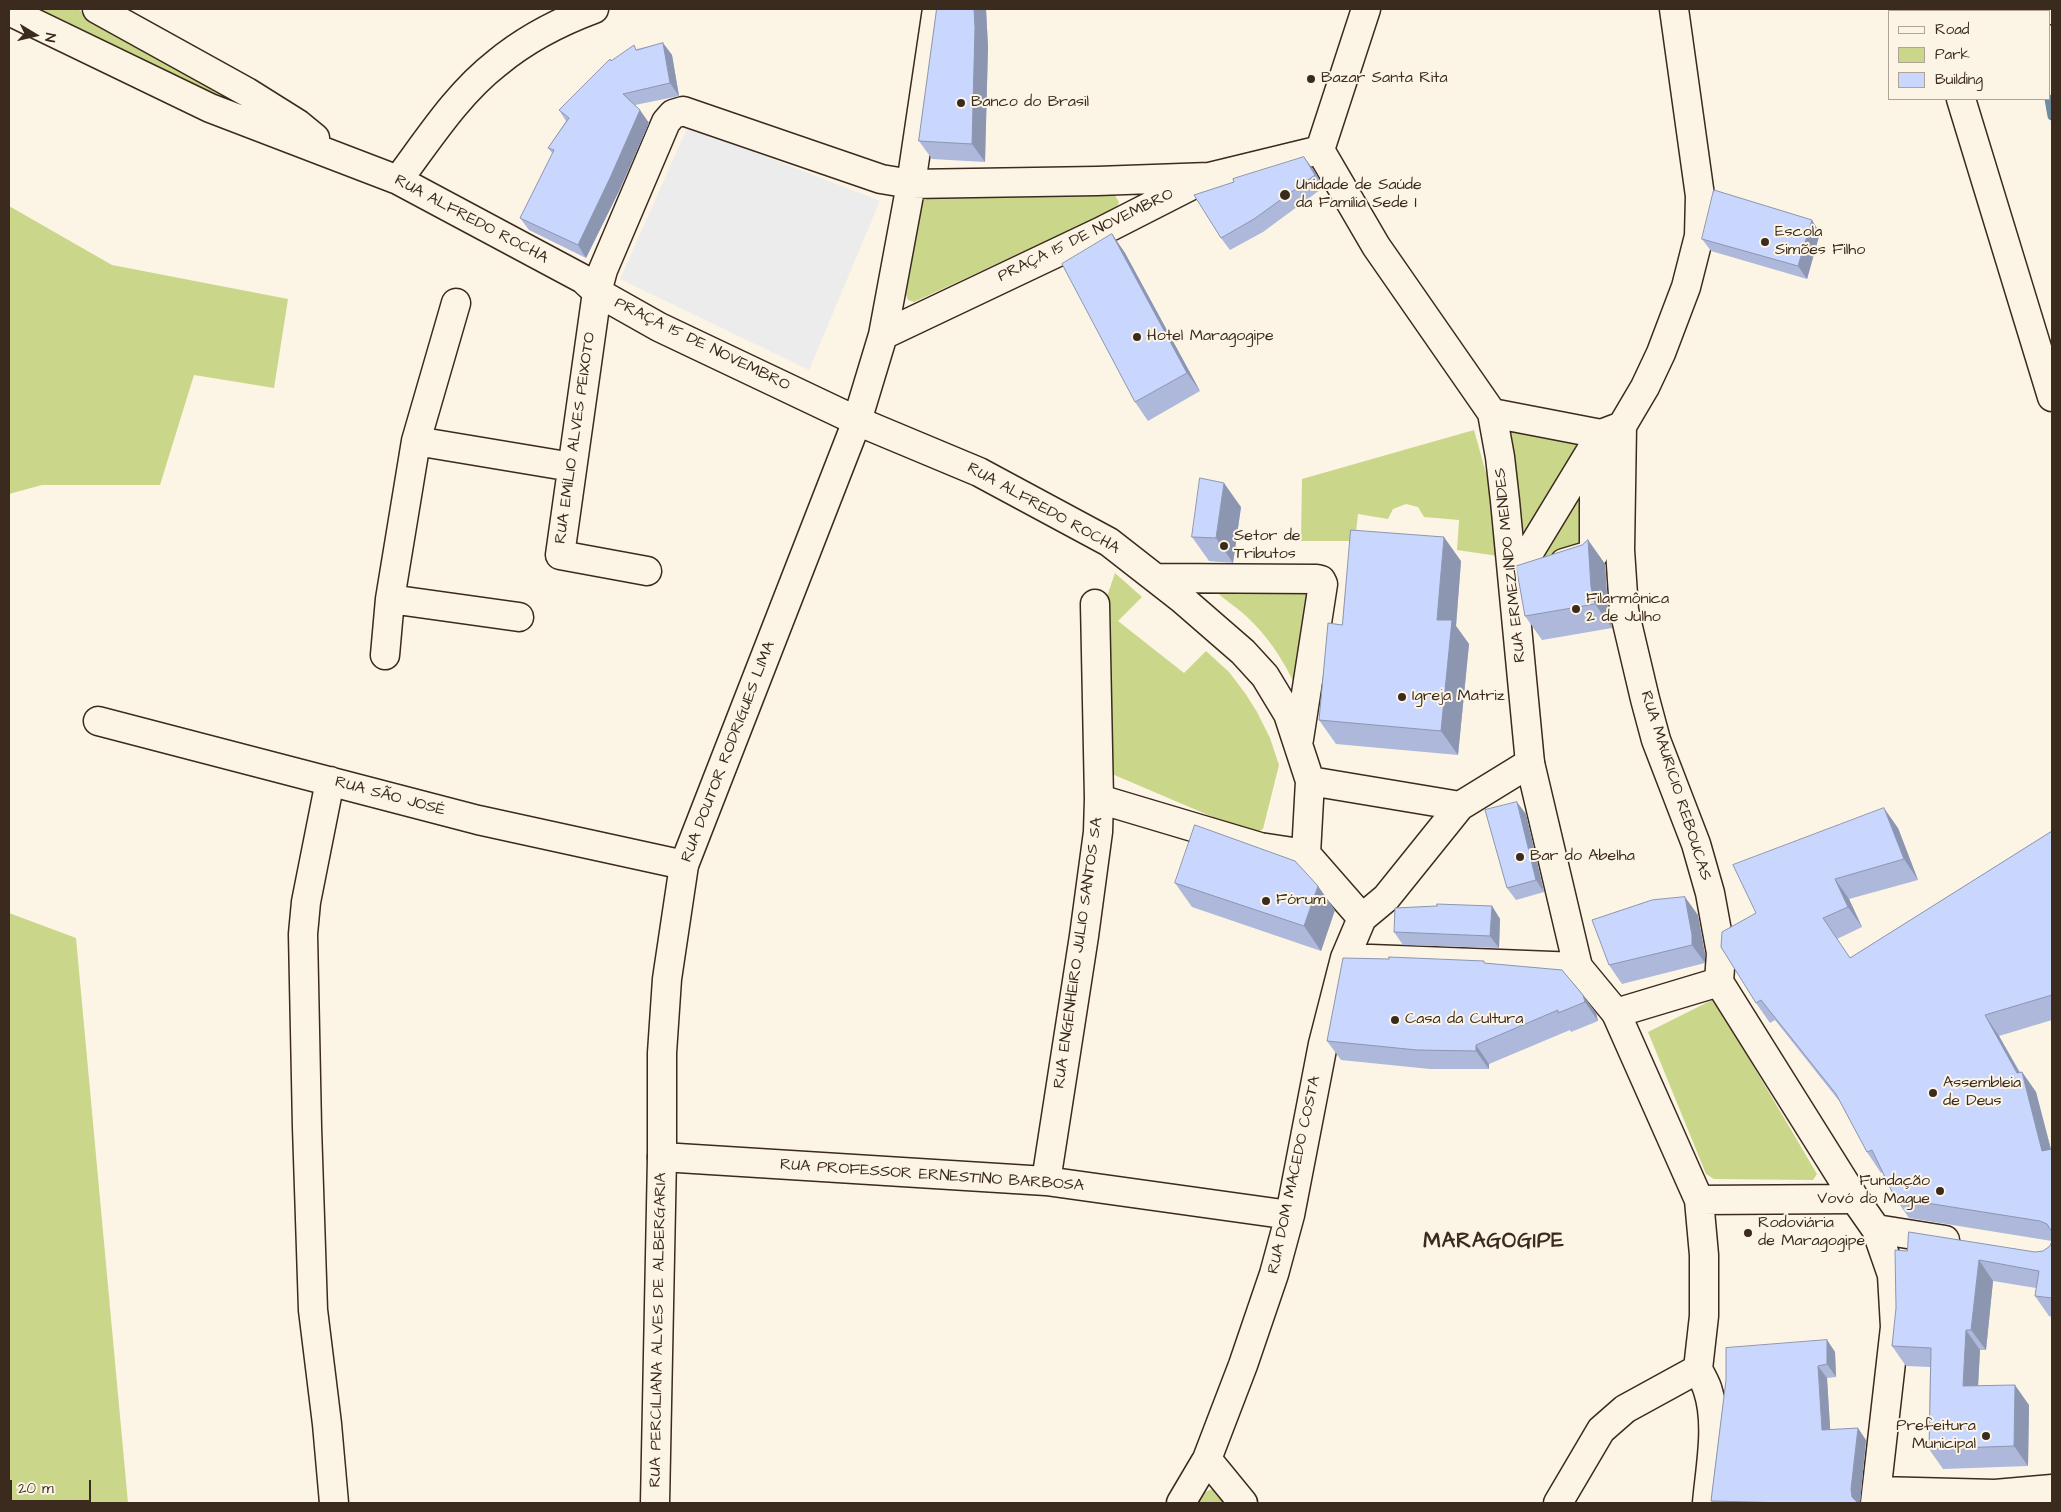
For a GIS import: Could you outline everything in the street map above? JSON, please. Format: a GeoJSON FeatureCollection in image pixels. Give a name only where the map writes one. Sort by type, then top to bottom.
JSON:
{"type":"FeatureCollection","features":[{"type":"Feature","properties":{"kind":"street"},"geometry":{"type":"LineString","coordinates":[[98,9],[247,92],[298,124],[339,158]]}},
{"type":"Feature","properties":{"kind":"street"},"geometry":{"type":"LineString","coordinates":[[398,180],[448,114],[496,63],[539,33],[594,9]]}},
{"type":"Feature","properties":{"kind":"street"},"geometry":{"type":"LineString","coordinates":[[857,421],[883,335],[911,184],[937,9]]}},
{"type":"Feature","properties":{"kind":"street"},"geometry":{"type":"LineString","coordinates":[[1320,150],[1366,9]]}},
{"type":"Feature","properties":{"kind":"street"},"geometry":{"type":"LineString","coordinates":[[1513,579],[1606,436],[1645,388],[1661,353],[1686,287],[1699,236],[1700,196],[1674,9]]}},
{"type":"Feature","properties":{"kind":"street"},"geometry":{"type":"LineString","coordinates":[[2040,9],[2052,10]]}},
{"type":"Feature","properties":{"kind":"street","name":"RUA ALFREDO ROCHA"},"geometry":{"type":"LineString","coordinates":[[9,11],[210,108],[398,180],[584,280],[597,292]]}},
{"type":"Feature","properties":{"kind":"street"},"geometry":{"type":"LineString","coordinates":[[1960,100],[2052,397]]}},
{"type":"Feature","properties":{"kind":"street","name":"PRAÇA 15 DE NOVEMBRO"},"geometry":{"type":"LineString","coordinates":[[857,421],[659,327],[597,292],[606,261],[666,122],[673,114],[683,111],[881,179],[911,184],[1087,182],[1208,177],[1320,150]]}},
{"type":"Feature","properties":{"kind":"street","name":"RUA ERMEZINDO MENDES"},"geometry":{"type":"LineString","coordinates":[[1320,150],[1376,246],[1492,412],[1500,457],[1530,764],[1578,967],[1616,1013],[1699,1200],[1704,1264],[1704,1316],[1698,1369]]}},
{"type":"Feature","properties":{"kind":"street","name":"PRAÇA 15 DE NOVEMBRO"},"geometry":{"type":"LineString","coordinates":[[883,335],[1100,232],[1208,177]]}},
{"type":"Feature","properties":{"kind":"street","name":"RUA EMÍLIO ALVES PEIXOTO"},"geometry":{"type":"LineString","coordinates":[[597,292],[560,555],[647,571]]}},
{"type":"Feature","properties":{"kind":"street"},"geometry":{"type":"LineString","coordinates":[[385,655],[390,599],[416,441],[456,303]]}},
{"type":"Feature","properties":{"kind":"street"},"geometry":{"type":"LineString","coordinates":[[1492,412],[1606,436]]}},
{"type":"Feature","properties":{"kind":"street","name":"RUA ALFREDO ROCHA"},"geometry":{"type":"LineString","coordinates":[[857,421],[978,472],[1108,542],[1156,578],[1212,624],[1243,652],[1265,676],[1288,714],[1310,781]]}},
{"type":"Feature","properties":{"kind":"street","name":"RUA DOUTOR RODRIGUES LIMA"},"geometry":{"type":"LineString","coordinates":[[662,1157],[662,1053],[667,979],[684,865],[857,421]]}},
{"type":"Feature","properties":{"kind":"street"},"geometry":{"type":"LineString","coordinates":[[1513,579],[1594,554],[1606,436]]}},
{"type":"Feature","properties":{"kind":"street","name":"RUA MAURICIO REBOUCAS"},"geometry":{"type":"LineString","coordinates":[[1606,436],[1620,550],[1624,610],[1656,740],[1696,844],[1710,892],[1721,954],[1719,982]]}},
{"type":"Feature","properties":{"kind":"street"},"geometry":{"type":"LineString","coordinates":[[416,441],[572,467]]}},
{"type":"Feature","properties":{"kind":"street"},"geometry":{"type":"LineString","coordinates":[[1156,578],[1321,580],[1323,584],[1298,746]]}},
{"type":"Feature","properties":{"kind":"street"},"geometry":{"type":"LineString","coordinates":[[390,599],[518,617]]}},
{"type":"Feature","properties":{"kind":"street","name":"RUA ENGENHEIRO JULIO SANTOS SA"},"geometry":{"type":"LineString","coordinates":[[1046,1181],[1095,863],[1099,799],[1095,604]]}},
{"type":"Feature","properties":{"kind":"street","name":"RUA SÃO JOSÉ"},"geometry":{"type":"LineString","coordinates":[[98,722],[478,820],[684,865]]}},
{"type":"Feature","properties":{"kind":"street"},"geometry":{"type":"LineString","coordinates":[[1099,799],[1260,847],[1306,854],[1362,918],[1386,898],[1460,806],[1530,764]]}},
{"type":"Feature","properties":{"kind":"street"},"geometry":{"type":"LineString","coordinates":[[330,781],[311,873],[303,934],[306,1127],[313,1310],[327,1424],[334,1503]]}},
{"type":"Feature","properties":{"kind":"street"},"geometry":{"type":"LineString","coordinates":[[1306,854],[1310,781],[1460,806]]}},
{"type":"Feature","properties":{"kind":"street","name":"RUA DOM MACEDO COSTA"},"geometry":{"type":"LineString","coordinates":[[1180,1503],[1206,1459],[1243,1365],[1274,1274],[1290,1215],[1323,1044],[1345,958],[1362,918]]}},
{"type":"Feature","properties":{"kind":"street"},"geometry":{"type":"LineString","coordinates":[[1345,958],[1578,967]]}},
{"type":"Feature","properties":{"kind":"street"},"geometry":{"type":"LineString","coordinates":[[1616,1013],[1719,982],[1855,1200],[1876,1229],[1892,1275],[1895,1327],[1876,1497],[1995,1494],[2052,1489]]}},
{"type":"Feature","properties":{"kind":"street","name":"RUA PROFESSOR ERNESTINO BARBOSA"},"geometry":{"type":"LineString","coordinates":[[662,1157],[1046,1181],[1290,1215]]}},
{"type":"Feature","properties":{"kind":"street","name":"RUA PERCILIANA ALVES DE ALBERGARIA"},"geometry":{"type":"LineString","coordinates":[[655,1503],[662,1157]]}},
{"type":"Feature","properties":{"kind":"street"},"geometry":{"type":"LineString","coordinates":[[1699,1200],[1855,1200]]}},
{"type":"Feature","properties":{"kind":"street"},"geometry":{"type":"LineString","coordinates":[[1876,1229],[1974,1245]]}},
{"type":"Feature","properties":{"kind":"street"},"geometry":{"type":"LineString","coordinates":[[1558,1503],[1601,1430],[1625,1409],[1698,1369],[1708,1391],[1712,1410],[1713,1431],[1707,1503]]}},
{"type":"Feature","properties":{"kind":"street"},"geometry":{"type":"LineString","coordinates":[[1206,1459],[1243,1503]]}},
{"type":"Feature","properties":{"kind":"shaded area"},"geometry":{"type":"Polygon","coordinates":[[[688,126],[880,201],[809,370],[620,279],[688,126]]]}},
{"type":"Feature","properties":{"kind":"green space"},"geometry":{"type":"Polygon","coordinates":[[[29,9],[77,9],[251,106],[244,112],[29,9]]]}},
{"type":"Feature","properties":{"kind":"green space"},"geometry":{"type":"Polygon","coordinates":[[[1114,194],[1119,202],[1116,209],[914,302],[908,300],[906,295],[920,206],[924,200],[931,198],[1114,194]]]}},
{"type":"Feature","properties":{"kind":"green space"},"geometry":{"type":"Polygon","coordinates":[[[9,206],[112,265],[288,299],[274,388],[194,375],[160,485],[42,485],[9,494],[9,206]]]}},
{"type":"Feature","properties":{"kind":"green space"},"geometry":{"type":"Polygon","coordinates":[[[1511,429],[1580,441],[1527,532],[1522,528],[1511,429]]]}},
{"type":"Feature","properties":{"kind":"green space"},"geometry":{"type":"Polygon","coordinates":[[[1474,430],[1489,484],[1498,556],[1457,550],[1459,520],[1424,517],[1418,507],[1406,504],[1393,509],[1388,519],[1358,514],[1355,541],[1301,541],[1302,479],[1474,430]]]}},
{"type":"Feature","properties":{"kind":"green space"},"geometry":{"type":"Polygon","coordinates":[[[1584,486],[1590,548],[1544,558],[1543,556],[1584,486]]]}},
{"type":"Feature","properties":{"kind":"green space"},"geometry":{"type":"Polygon","coordinates":[[[1115,573],[1142,597],[1118,621],[1184,673],[1206,651],[1229,672],[1257,712],[1270,738],[1279,765],[1263,829],[1256,833],[1248,832],[1112,774],[1104,605],[1115,573]]]}},
{"type":"Feature","properties":{"kind":"green space"},"geometry":{"type":"Polygon","coordinates":[[[1311,589],[1296,687],[1280,657],[1267,639],[1245,615],[1215,590],[1311,589]]]}},
{"type":"Feature","properties":{"kind":"green space"},"geometry":{"type":"Polygon","coordinates":[[[9,913],[76,938],[128,1503],[9,1503],[9,913]]]}},
{"type":"Feature","properties":{"kind":"green space"},"geometry":{"type":"Polygon","coordinates":[[[1714,999],[1817,1174],[1813,1180],[1714,1179],[1706,1174],[1648,1032],[1714,999]]]}},
{"type":"Feature","properties":{"kind":"green space"},"geometry":{"type":"Polygon","coordinates":[[[1212,1489],[1227,1503],[1194,1503],[1201,1494],[1212,1489]]]}},
{"type":"Feature","properties":{"kind":"building","name":"Banco do Brasil"},"geometry":{"type":"Polygon","coordinates":[[[937,9],[974,9],[972,144],[919,141],[937,9]]]}},
{"type":"Feature","properties":{"kind":"building"},"geometry":{"type":"Polygon","coordinates":[[[663,43],[670,83],[623,94],[640,110],[578,245],[520,218],[554,150],[548,148],[569,118],[559,110],[610,59],[611,61],[634,45],[636,50],[663,43]]]}},
{"type":"Feature","properties":{"kind":"building"},"geometry":{"type":"Polygon","coordinates":[[[1304,157],[1315,175],[1254,219],[1221,238],[1194,195],[1234,182],[1233,179],[1304,157]]]}},
{"type":"Feature","properties":{"kind":"building","name":"Escola Simões Filho"},"geometry":{"type":"Polygon","coordinates":[[[1714,190],[1812,220],[1798,266],[1702,239],[1714,190]]]}},
{"type":"Feature","properties":{"kind":"building","name":"Hotel Maragogipe"},"geometry":{"type":"Polygon","coordinates":[[[1112,234],[1187,373],[1135,402],[1062,264],[1112,234]]]}},
{"type":"Feature","properties":{"kind":"building"},"geometry":{"type":"Polygon","coordinates":[[[1200,478],[1224,483],[1216,538],[1192,537],[1200,478]]]}},
{"type":"Feature","properties":{"kind":"building","name":"Igreja Matriz"},"geometry":{"type":"Polygon","coordinates":[[[1351,530],[1444,537],[1437,620],[1452,620],[1441,731],[1319,720],[1328,623],[1342,625],[1351,530]]]}},
{"type":"Feature","properties":{"kind":"building"},"geometry":{"type":"Polygon","coordinates":[[[1588,540],[1591,587],[1595,604],[1525,616],[1516,566],[1582,545],[1588,540]]]}},
{"type":"Feature","properties":{"kind":"building","name":"Bar do Abelha"},"geometry":{"type":"Polygon","coordinates":[[[1517,802],[1536,880],[1507,888],[1485,810],[1517,802]]]}},
{"type":"Feature","properties":{"kind":"building"},"geometry":{"type":"Polygon","coordinates":[[[1884,808],[1904,859],[1835,879],[1848,907],[1823,918],[1850,958],[2052,831],[2052,995],[1985,1015],[2017,1073],[2022,1072],[2042,1151],[2052,1149],[2052,1232],[2047,1224],[2040,1221],[1895,1198],[1872,1150],[1867,1152],[1836,1094],[1761,1000],[1756,1003],[1721,947],[1722,932],[1756,913],[1733,865],[1884,808]]]}},
{"type":"Feature","properties":{"kind":"building"},"geometry":{"type":"Polygon","coordinates":[[[1195,825],[1295,861],[1318,886],[1304,926],[1175,883],[1195,825]]]}},
{"type":"Feature","properties":{"kind":"building"},"geometry":{"type":"Polygon","coordinates":[[[1685,897],[1692,945],[1609,965],[1592,920],[1652,900],[1685,897]]]}},
{"type":"Feature","properties":{"kind":"building"},"geometry":{"type":"Polygon","coordinates":[[[1437,904],[1492,906],[1490,936],[1394,932],[1395,908],[1437,906],[1437,904]]]}},
{"type":"Feature","properties":{"kind":"building"},"geometry":{"type":"Polygon","coordinates":[[[1389,957],[1484,961],[1484,963],[1562,970],[1583,995],[1585,1002],[1558,1013],[1558,1010],[1476,1045],[1476,1051],[1417,1050],[1327,1041],[1343,958],[1389,959],[1389,957]]]}},
{"type":"Feature","properties":{"kind":"building"},"geometry":{"type":"Polygon","coordinates":[[[1909,1232],[2035,1252],[2043,1251],[2050,1246],[2052,1241],[2052,1298],[2035,1296],[2039,1271],[1979,1260],[1971,1330],[1966,1330],[1963,1386],[2015,1385],[2014,1446],[1929,1449],[1931,1348],[1892,1346],[1896,1308],[1895,1250],[1907,1251],[1909,1232]]]}},
{"type":"Feature","properties":{"kind":"building"},"geometry":{"type":"Polygon","coordinates":[[[1827,1340],[1827,1364],[1818,1366],[1822,1430],[1858,1428],[1851,1489],[1852,1497],[1858,1503],[1711,1501],[1726,1380],[1726,1348],[1827,1340]]]}},
{"type":"Feature","properties":{"kind":"waterway"},"geometry":{"type":"LineString","coordinates":[[2049,100],[2052,116]]}},
{"type":"Feature","properties":{"kind":"place","name":"Bazar Santa Rita"},"geometry":{"type":"Point","coordinates":[1311,79]}},
{"type":"Feature","properties":{"kind":"place","name":"Banco do Brasil"},"geometry":{"type":"Point","coordinates":[961,103]}},
{"type":"Feature","properties":{"kind":"place","name":"Unidade de Saúde da Família Sede I"},"geometry":{"type":"Point","coordinates":[1285,195]}},
{"type":"Feature","properties":{"kind":"place","name":"Escola Simões Filho"},"geometry":{"type":"Point","coordinates":[1765,242]}},
{"type":"Feature","properties":{"kind":"place","name":"Hotel Maragogipe"},"geometry":{"type":"Point","coordinates":[1137,337]}},
{"type":"Feature","properties":{"kind":"place","name":"Setor de Tributos"},"geometry":{"type":"Point","coordinates":[1224,546]}},
{"type":"Feature","properties":{"kind":"place","name":"Filarmônica 2 de Julho"},"geometry":{"type":"Point","coordinates":[1576,609]}},
{"type":"Feature","properties":{"kind":"place","name":"Igreja Matriz"},"geometry":{"type":"Point","coordinates":[1402,697]}},
{"type":"Feature","properties":{"kind":"place","name":"Bar do Abelha"},"geometry":{"type":"Point","coordinates":[1520,857]}},
{"type":"Feature","properties":{"kind":"place","name":"Fórum"},"geometry":{"type":"Point","coordinates":[1266,901]}},
{"type":"Feature","properties":{"kind":"place","name":"Casa da Cultura"},"geometry":{"type":"Point","coordinates":[1395,1020]}},
{"type":"Feature","properties":{"kind":"place","name":"Assembleia de Deus"},"geometry":{"type":"Point","coordinates":[1933,1093]}},
{"type":"Feature","properties":{"kind":"place","name":"Fundação Vovó do Mague"},"geometry":{"type":"Point","coordinates":[1940,1191]}},
{"type":"Feature","properties":{"kind":"place","name":"Rodoviária de Maragogipe"},"geometry":{"type":"Point","coordinates":[1748,1233]}},
{"type":"Feature","properties":{"kind":"place","name":"Prefeitura Municipal"},"geometry":{"type":"Point","coordinates":[1986,1436]}},
{"type":"Feature","properties":{"kind":"district","name":"MARAGOGIPE"},"geometry":{"type":"Point","coordinates":[1494,1243]}}]}
